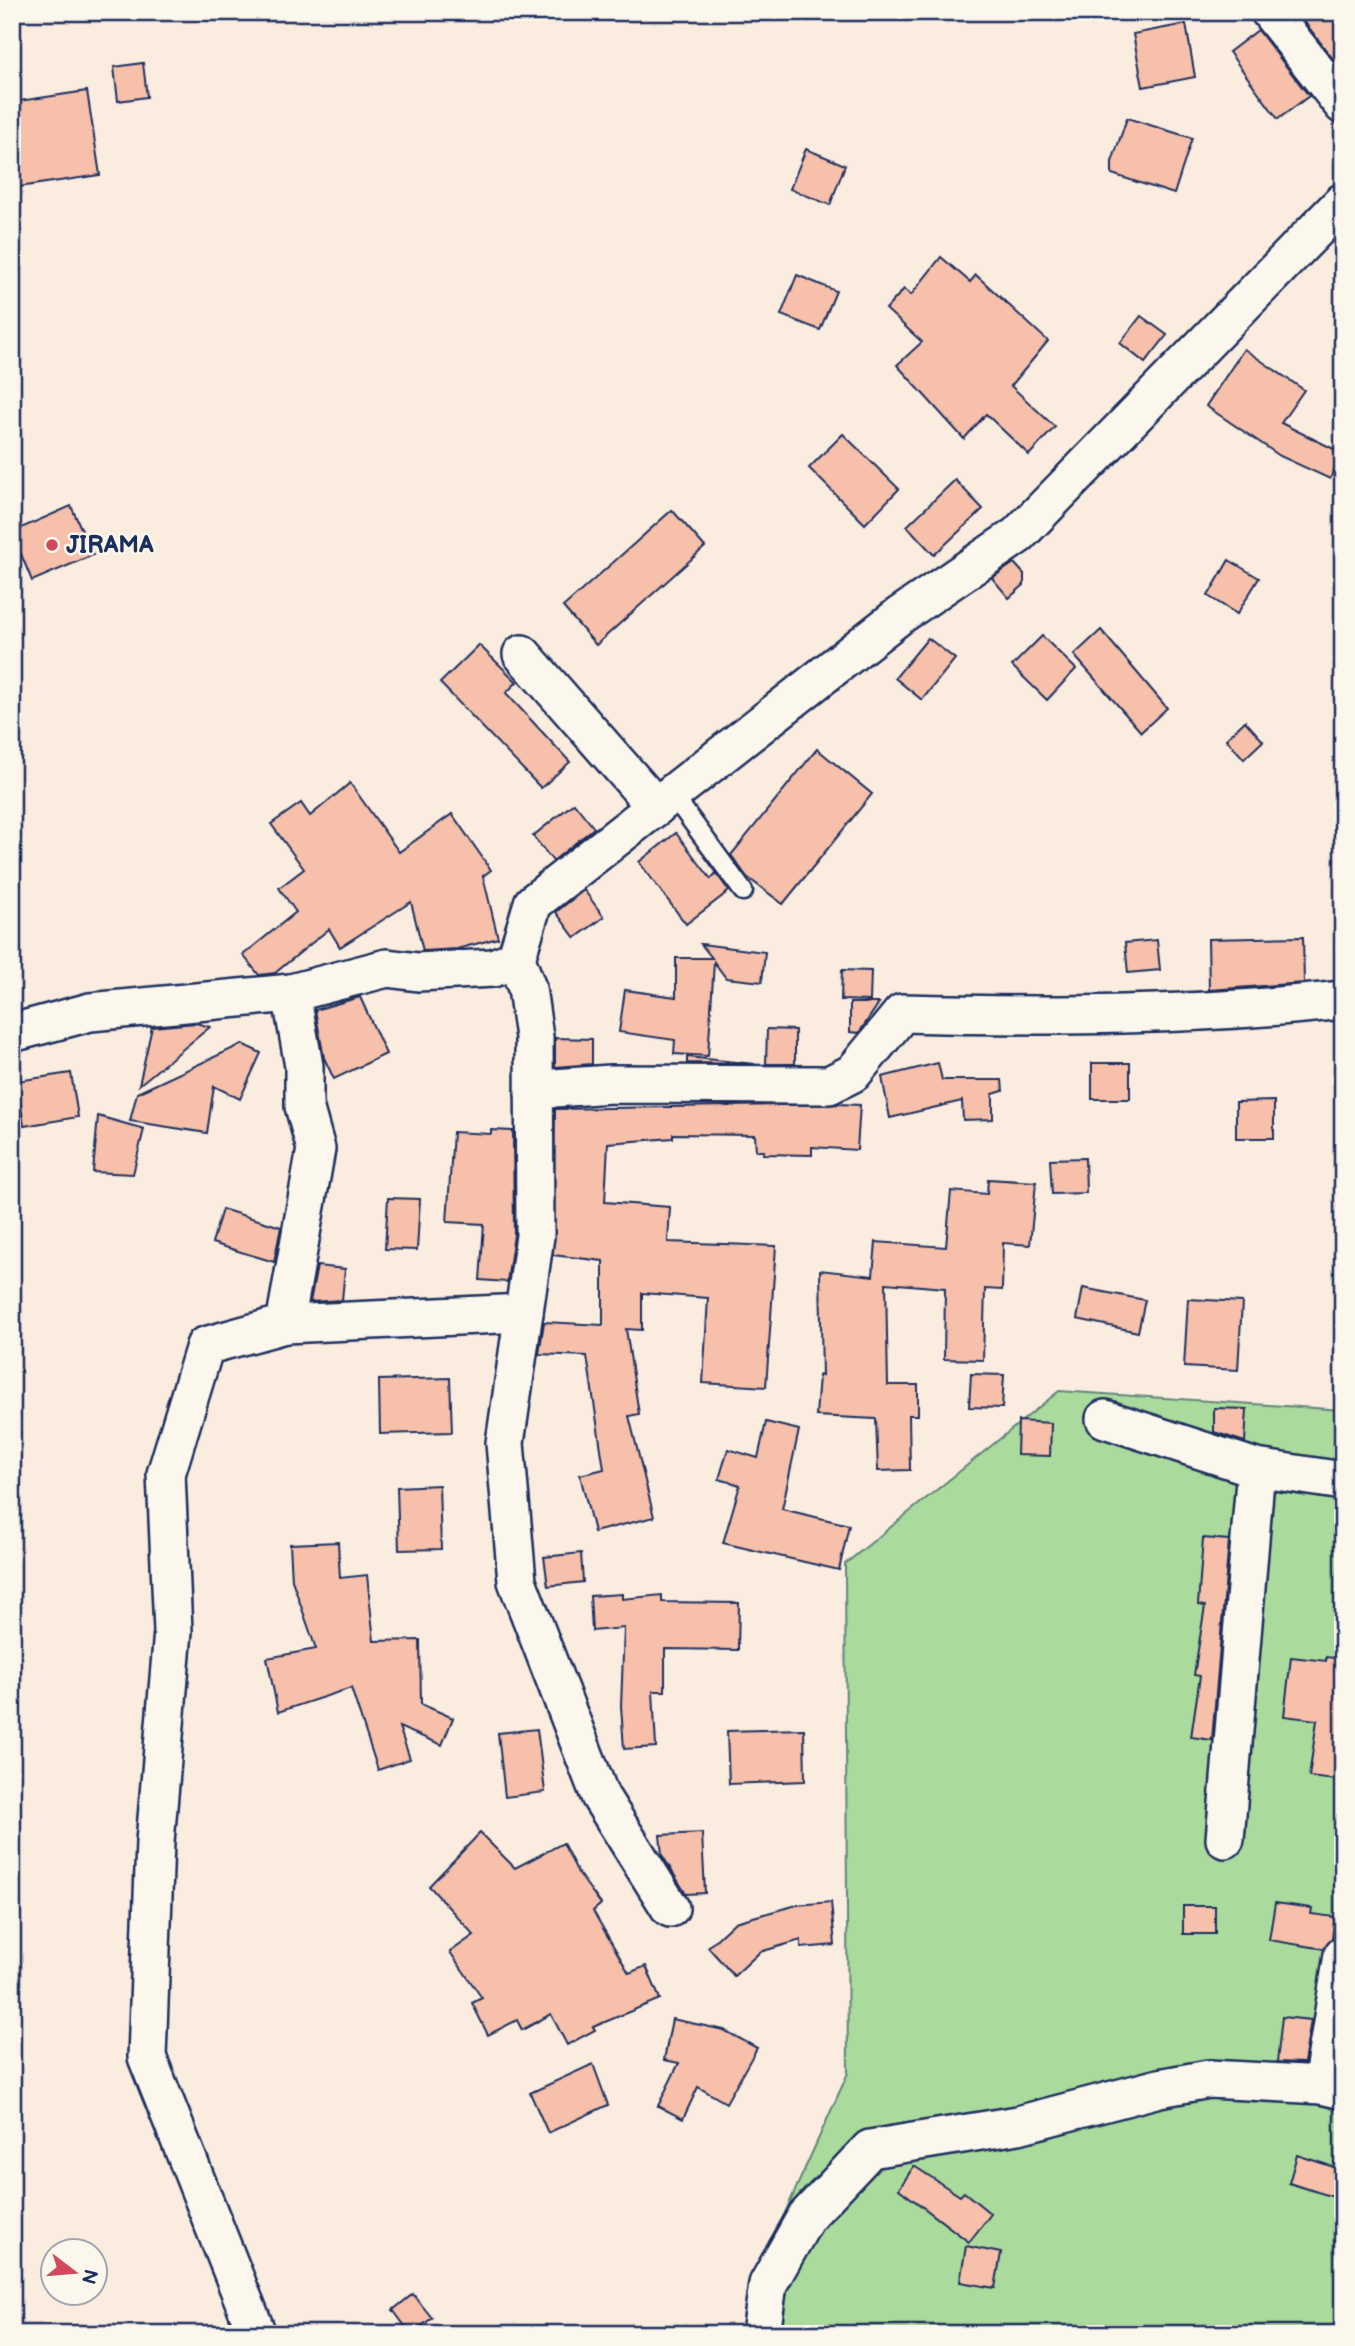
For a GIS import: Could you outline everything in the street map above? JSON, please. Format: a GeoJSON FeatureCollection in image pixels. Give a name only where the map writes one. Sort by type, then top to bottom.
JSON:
{"type":"FeatureCollection","features":[{"type":"Feature","properties":{"kind":"street"},"geometry":{"type":"LineString","coordinates":[[1270,12],[1343,105]]}},
{"type":"Feature","properties":{"kind":"street"},"geometry":{"type":"LineString","coordinates":[[670,1908],[600,1796],[517,1581],[505,1443],[535,1236],[532,1025],[527,988],[516,959],[533,904],[899,616],[1018,535],[1343,202]]}},
{"type":"Feature","properties":{"kind":"street"},"geometry":{"type":"LineString","coordinates":[[522,654],[664,801]]}},
{"type":"Feature","properties":{"kind":"street"},"geometry":{"type":"LineString","coordinates":[[12,1033],[90,1012],[291,993],[387,968],[418,972],[480,968],[516,959]]}},
{"type":"Feature","properties":{"kind":"street"},"geometry":{"type":"LineString","coordinates":[[285,1324],[316,1149],[304,1106],[304,1066],[291,993]]}},
{"type":"Feature","properties":{"kind":"street"},"geometry":{"type":"LineString","coordinates":[[534,1093],[554,1088],[611,1084],[829,1085],[853,1073],[902,1013],[1050,1017],[1284,1007],[1343,1000]]}},
{"type":"Feature","properties":{"kind":"street"},"geometry":{"type":"LineString","coordinates":[[257,2334],[147,2057],[155,1842],[173,1631],[166,1474],[205,1346],[285,1324],[524,1313]]}},
{"type":"Feature","properties":{"kind":"street"},"geometry":{"type":"LineString","coordinates":[[1105,1419],[1256,1468],[1343,1481]]}},
{"type":"Feature","properties":{"kind":"street"},"geometry":{"type":"LineString","coordinates":[[1225,1839],[1256,1468]]}},
{"type":"Feature","properties":{"kind":"street"},"geometry":{"type":"LineString","coordinates":[[761,2334],[768,2284],[806,2217],[870,2149],[1018,2125],[1159,2088],[1209,2079],[1332,2087],[1343,1955]]}},
{"type":"Feature","properties":{"kind":"lane"},"geometry":{"type":"LineString","coordinates":[[664,801],[743,891]]}},
{"type":"Feature","properties":{"kind":"green space"},"geometry":{"type":"Polygon","coordinates":[[[1059,1391],[1343,1410],[1343,2334],[745,2334],[753,2284],[848,2073],[845,1564],[1059,1391]]]}},
{"type":"Feature","properties":{"kind":"building"},"geometry":{"type":"Polygon","coordinates":[[[1304,12],[1343,12],[1341,69],[1300,16],[1304,12]]]}},
{"type":"Feature","properties":{"kind":"building"},"geometry":{"type":"Polygon","coordinates":[[[1186,24],[1195,77],[1143,87],[1133,34],[1186,24]]]}},
{"type":"Feature","properties":{"kind":"building"},"geometry":{"type":"Polygon","coordinates":[[[1258,30],[1309,96],[1278,119],[1229,52],[1258,30]]]}},
{"type":"Feature","properties":{"kind":"building"},"geometry":{"type":"Polygon","coordinates":[[[143,63],[147,97],[118,101],[114,67],[143,63]]]}},
{"type":"Feature","properties":{"kind":"building"},"geometry":{"type":"Polygon","coordinates":[[[87,91],[100,175],[12,188],[12,102],[87,91]]]}},
{"type":"Feature","properties":{"kind":"building"},"geometry":{"type":"Polygon","coordinates":[[[1127,118],[1192,138],[1174,194],[1112,174],[1112,162],[1127,118]]]}},
{"type":"Feature","properties":{"kind":"building"},"geometry":{"type":"Polygon","coordinates":[[[806,149],[845,165],[830,205],[790,189],[806,149]]]}},
{"type":"Feature","properties":{"kind":"building"},"geometry":{"type":"Polygon","coordinates":[[[941,257],[970,282],[976,275],[1048,341],[1011,386],[1055,427],[1029,455],[986,414],[964,439],[897,365],[922,342],[886,309],[904,289],[911,295],[941,257]]]}},
{"type":"Feature","properties":{"kind":"building"},"geometry":{"type":"Polygon","coordinates":[[[797,275],[836,291],[820,330],[781,315],[797,275]]]}},
{"type":"Feature","properties":{"kind":"building"},"geometry":{"type":"Polygon","coordinates":[[[1141,316],[1167,335],[1145,363],[1120,343],[1141,316]]]}},
{"type":"Feature","properties":{"kind":"building"},"geometry":{"type":"Polygon","coordinates":[[[1244,349],[1304,390],[1281,423],[1342,453],[1330,479],[1280,456],[1206,406],[1244,349]]]}},
{"type":"Feature","properties":{"kind":"building"},"geometry":{"type":"Polygon","coordinates":[[[843,434],[899,489],[865,524],[809,468],[843,434]]]}},
{"type":"Feature","properties":{"kind":"building"},"geometry":{"type":"Polygon","coordinates":[[[955,480],[983,509],[934,555],[907,526],[955,480]]]}},
{"type":"Feature","properties":{"kind":"building","name":"JIRAMA"},"geometry":{"type":"Polygon","coordinates":[[[71,506],[93,555],[32,581],[12,532],[71,506]]]}},
{"type":"Feature","properties":{"kind":"building"},"geometry":{"type":"Polygon","coordinates":[[[672,510],[705,547],[596,645],[563,607],[672,510]]]}},
{"type":"Feature","properties":{"kind":"building"},"geometry":{"type":"Polygon","coordinates":[[[1229,560],[1259,578],[1237,614],[1208,596],[1229,560]]]}},
{"type":"Feature","properties":{"kind":"building"},"geometry":{"type":"Polygon","coordinates":[[[1014,563],[1024,574],[1024,585],[1009,598],[992,578],[1014,563]]]}},
{"type":"Feature","properties":{"kind":"building"},"geometry":{"type":"Polygon","coordinates":[[[1101,630],[1167,708],[1141,732],[1074,655],[1101,630]]]}},
{"type":"Feature","properties":{"kind":"building"},"geometry":{"type":"Polygon","coordinates":[[[1042,636],[1076,669],[1047,700],[1012,666],[1042,636]]]}},
{"type":"Feature","properties":{"kind":"building"},"geometry":{"type":"Polygon","coordinates":[[[928,638],[955,659],[922,700],[895,678],[928,638]]]}},
{"type":"Feature","properties":{"kind":"building"},"geometry":{"type":"Polygon","coordinates":[[[479,645],[517,682],[506,693],[570,762],[541,788],[440,683],[479,645]]]}},
{"type":"Feature","properties":{"kind":"building"},"geometry":{"type":"Polygon","coordinates":[[[1245,721],[1263,741],[1244,759],[1226,739],[1245,721]]]}},
{"type":"Feature","properties":{"kind":"building"},"geometry":{"type":"Polygon","coordinates":[[[817,749],[872,794],[783,904],[747,877],[731,855],[817,749]]]}},
{"type":"Feature","properties":{"kind":"building"},"geometry":{"type":"Polygon","coordinates":[[[350,783],[399,852],[452,814],[491,870],[483,876],[498,938],[457,949],[423,951],[411,902],[340,947],[329,929],[275,973],[259,975],[243,955],[296,912],[279,888],[304,869],[271,824],[301,803],[310,816],[350,783]]]}},
{"type":"Feature","properties":{"kind":"building"},"geometry":{"type":"Polygon","coordinates":[[[574,803],[594,828],[553,861],[533,836],[574,803]]]}},
{"type":"Feature","properties":{"kind":"building"},"geometry":{"type":"Polygon","coordinates":[[[676,833],[711,879],[716,873],[729,891],[686,924],[639,862],[676,833]]]}},
{"type":"Feature","properties":{"kind":"building"},"geometry":{"type":"Polygon","coordinates":[[[584,890],[604,917],[575,938],[556,912],[584,890]]]}},
{"type":"Feature","properties":{"kind":"building"},"geometry":{"type":"Polygon","coordinates":[[[1303,937],[1304,983],[1209,990],[1208,939],[1303,937]]]}},
{"type":"Feature","properties":{"kind":"building"},"geometry":{"type":"Polygon","coordinates":[[[1157,940],[1160,970],[1128,973],[1125,943],[1157,940]]]}},
{"type":"Feature","properties":{"kind":"building"},"geometry":{"type":"Polygon","coordinates":[[[701,944],[765,952],[762,982],[726,978],[714,962],[708,1056],[674,1054],[675,1040],[619,1032],[625,990],[676,997],[676,958],[712,958],[701,944]]]}},
{"type":"Feature","properties":{"kind":"building"},"geometry":{"type":"Polygon","coordinates":[[[842,970],[871,971],[870,1001],[841,1000],[842,970]]]}},
{"type":"Feature","properties":{"kind":"building"},"geometry":{"type":"Polygon","coordinates":[[[360,997],[386,1054],[334,1079],[324,1058],[315,1010],[360,997]]]}},
{"type":"Feature","properties":{"kind":"building"},"geometry":{"type":"Polygon","coordinates":[[[850,1003],[879,1003],[859,1033],[850,1032],[850,1003]]]}},
{"type":"Feature","properties":{"kind":"building"},"geometry":{"type":"Polygon","coordinates":[[[196,1023],[210,1027],[139,1085],[152,1027],[196,1023]]]}},
{"type":"Feature","properties":{"kind":"building"},"geometry":{"type":"Polygon","coordinates":[[[767,1029],[795,1030],[795,1064],[766,1064],[767,1029]]]}},
{"type":"Feature","properties":{"kind":"building"},"geometry":{"type":"Polygon","coordinates":[[[555,1038],[592,1039],[592,1064],[555,1067],[555,1038]]]}},
{"type":"Feature","properties":{"kind":"building"},"geometry":{"type":"Polygon","coordinates":[[[242,1044],[261,1053],[240,1099],[214,1086],[207,1133],[130,1121],[137,1093],[242,1044]]]}},
{"type":"Feature","properties":{"kind":"building"},"geometry":{"type":"Polygon","coordinates":[[[687,1057],[755,1064],[687,1063],[687,1057]]]}},
{"type":"Feature","properties":{"kind":"building"},"geometry":{"type":"Polygon","coordinates":[[[938,1063],[942,1080],[1002,1080],[1003,1091],[993,1094],[993,1119],[963,1120],[962,1101],[890,1118],[882,1077],[938,1063]]]}},
{"type":"Feature","properties":{"kind":"building"},"geometry":{"type":"Polygon","coordinates":[[[1092,1063],[1130,1063],[1130,1099],[1092,1099],[1092,1063]]]}},
{"type":"Feature","properties":{"kind":"building"},"geometry":{"type":"Polygon","coordinates":[[[71,1073],[78,1117],[24,1126],[17,1081],[71,1073]]]}},
{"type":"Feature","properties":{"kind":"building"},"geometry":{"type":"Polygon","coordinates":[[[1274,1101],[1274,1138],[1236,1138],[1236,1102],[1274,1101]]]}},
{"type":"Feature","properties":{"kind":"building"},"geometry":{"type":"Polygon","coordinates":[[[860,1105],[857,1150],[812,1147],[812,1155],[763,1154],[764,1151],[756,1151],[755,1135],[673,1134],[673,1138],[608,1143],[605,1202],[670,1207],[668,1242],[776,1246],[766,1387],[703,1383],[708,1298],[642,1293],[642,1330],[626,1329],[639,1414],[629,1416],[654,1517],[594,1532],[580,1475],[604,1469],[587,1356],[539,1354],[544,1322],[603,1325],[603,1261],[553,1255],[555,1109],[860,1105]]]}},
{"type":"Feature","properties":{"kind":"building"},"geometry":{"type":"Polygon","coordinates":[[[98,1116],[144,1129],[133,1174],[93,1172],[98,1116]]]}},
{"type":"Feature","properties":{"kind":"building"},"geometry":{"type":"Polygon","coordinates":[[[491,1130],[513,1131],[514,1235],[507,1282],[480,1280],[484,1224],[447,1222],[453,1132],[491,1134],[491,1130]]]}},
{"type":"Feature","properties":{"kind":"building"},"geometry":{"type":"Polygon","coordinates":[[[1085,1158],[1086,1193],[1052,1194],[1050,1159],[1085,1158]]]}},
{"type":"Feature","properties":{"kind":"building"},"geometry":{"type":"Polygon","coordinates":[[[988,1179],[1036,1182],[1030,1245],[1003,1243],[1002,1290],[985,1289],[983,1360],[944,1359],[945,1288],[886,1283],[888,1385],[918,1385],[918,1415],[909,1415],[910,1470],[878,1471],[876,1419],[816,1416],[819,1375],[822,1376],[820,1270],[873,1276],[876,1242],[946,1247],[951,1191],[987,1194],[988,1179]]]}},
{"type":"Feature","properties":{"kind":"building"},"geometry":{"type":"Polygon","coordinates":[[[388,1198],[420,1199],[417,1250],[385,1249],[388,1198]]]}},
{"type":"Feature","properties":{"kind":"building"},"geometry":{"type":"Polygon","coordinates":[[[222,1209],[281,1227],[274,1262],[212,1243],[222,1209]]]}},
{"type":"Feature","properties":{"kind":"building"},"geometry":{"type":"Polygon","coordinates":[[[317,1266],[345,1269],[342,1300],[310,1302],[317,1266]]]}},
{"type":"Feature","properties":{"kind":"building"},"geometry":{"type":"Polygon","coordinates":[[[1083,1288],[1145,1300],[1138,1332],[1077,1319],[1083,1288]]]}},
{"type":"Feature","properties":{"kind":"building"},"geometry":{"type":"Polygon","coordinates":[[[1188,1299],[1242,1302],[1238,1370],[1184,1367],[1188,1299]]]}},
{"type":"Feature","properties":{"kind":"building"},"geometry":{"type":"Polygon","coordinates":[[[971,1374],[1004,1375],[1002,1408],[969,1407],[971,1374]]]}},
{"type":"Feature","properties":{"kind":"building"},"geometry":{"type":"Polygon","coordinates":[[[450,1378],[452,1432],[380,1434],[379,1380],[450,1378]]]}},
{"type":"Feature","properties":{"kind":"building"},"geometry":{"type":"Polygon","coordinates":[[[1214,1408],[1247,1409],[1245,1442],[1214,1432],[1214,1408]]]}},
{"type":"Feature","properties":{"kind":"building"},"geometry":{"type":"Polygon","coordinates":[[[1018,1421],[1051,1423],[1050,1456],[1017,1455],[1018,1421]]]}},
{"type":"Feature","properties":{"kind":"building"},"geometry":{"type":"Polygon","coordinates":[[[766,1422],[799,1430],[782,1509],[849,1525],[839,1570],[723,1543],[740,1485],[719,1479],[728,1449],[758,1458],[766,1422]]]}},
{"type":"Feature","properties":{"kind":"building"},"geometry":{"type":"Polygon","coordinates":[[[439,1485],[441,1549],[399,1550],[397,1487],[439,1485]]]}},
{"type":"Feature","properties":{"kind":"building"},"geometry":{"type":"Polygon","coordinates":[[[1203,1538],[1229,1540],[1212,1740],[1191,1737],[1200,1676],[1194,1675],[1205,1606],[1198,1605],[1203,1538]]]}},
{"type":"Feature","properties":{"kind":"building"},"geometry":{"type":"Polygon","coordinates":[[[338,1542],[340,1578],[367,1575],[374,1641],[420,1640],[421,1704],[453,1718],[442,1745],[399,1727],[410,1759],[378,1770],[351,1688],[278,1712],[267,1658],[316,1649],[292,1580],[290,1544],[338,1542]]]}},
{"type":"Feature","properties":{"kind":"building"},"geometry":{"type":"Polygon","coordinates":[[[581,1553],[583,1582],[548,1586],[544,1557],[581,1553]]]}},
{"type":"Feature","properties":{"kind":"building"},"geometry":{"type":"Polygon","coordinates":[[[622,1594],[622,1599],[662,1595],[662,1602],[739,1603],[738,1650],[665,1649],[665,1691],[653,1691],[656,1747],[624,1749],[621,1706],[624,1628],[592,1631],[590,1596],[622,1594]]]}},
{"type":"Feature","properties":{"kind":"building"},"geometry":{"type":"Polygon","coordinates":[[[1291,1657],[1326,1661],[1326,1657],[1343,1659],[1343,1781],[1309,1777],[1317,1720],[1284,1716],[1291,1657]]]}},
{"type":"Feature","properties":{"kind":"building"},"geometry":{"type":"Polygon","coordinates":[[[537,1729],[545,1792],[505,1797],[498,1733],[537,1729]]]}},
{"type":"Feature","properties":{"kind":"building"},"geometry":{"type":"Polygon","coordinates":[[[804,1729],[805,1781],[729,1784],[727,1731],[804,1729]]]}},
{"type":"Feature","properties":{"kind":"building"},"geometry":{"type":"Polygon","coordinates":[[[480,1833],[515,1868],[563,1843],[578,1873],[601,1904],[593,1911],[629,1973],[646,1966],[660,1999],[593,2027],[595,2030],[567,2045],[551,2014],[522,2030],[517,2020],[488,2035],[472,2003],[482,1998],[450,1952],[474,1935],[429,1886],[480,1833]]]}},
{"type":"Feature","properties":{"kind":"building"},"geometry":{"type":"Polygon","coordinates":[[[702,1833],[705,1893],[686,1894],[662,1855],[660,1835],[702,1833]]]}},
{"type":"Feature","properties":{"kind":"building"},"geometry":{"type":"Polygon","coordinates":[[[831,1902],[835,1945],[801,1948],[801,1940],[760,1952],[734,1976],[708,1947],[735,1922],[797,1905],[831,1902]]]}},
{"type":"Feature","properties":{"kind":"building"},"geometry":{"type":"Polygon","coordinates":[[[1275,1903],[1312,1908],[1311,1914],[1335,1917],[1332,1938],[1324,1949],[1269,1940],[1275,1903]]]}},
{"type":"Feature","properties":{"kind":"building"},"geometry":{"type":"Polygon","coordinates":[[[1183,1906],[1215,1906],[1215,1934],[1183,1934],[1183,1906]]]}},
{"type":"Feature","properties":{"kind":"building"},"geometry":{"type":"Polygon","coordinates":[[[1282,2017],[1311,2020],[1304,2063],[1277,2062],[1282,2017]]]}},
{"type":"Feature","properties":{"kind":"building"},"geometry":{"type":"Polygon","coordinates":[[[672,2019],[724,2030],[757,2048],[726,2103],[698,2087],[683,2119],[658,2106],[679,2063],[664,2060],[672,2019]]]}},
{"type":"Feature","properties":{"kind":"building"},"geometry":{"type":"Polygon","coordinates":[[[593,2064],[608,2105],[548,2133],[530,2093],[593,2064]]]}},
{"type":"Feature","properties":{"kind":"building"},"geometry":{"type":"Polygon","coordinates":[[[1297,2155],[1343,2170],[1343,2200],[1289,2183],[1297,2155]]]}},
{"type":"Feature","properties":{"kind":"building"},"geometry":{"type":"Polygon","coordinates":[[[914,2166],[960,2196],[964,2192],[991,2214],[969,2242],[899,2189],[914,2166]]]}},
{"type":"Feature","properties":{"kind":"building"},"geometry":{"type":"Polygon","coordinates":[[[966,2246],[1001,2253],[995,2288],[960,2282],[966,2246]]]}},
{"type":"Feature","properties":{"kind":"building"},"geometry":{"type":"Polygon","coordinates":[[[413,2294],[432,2318],[411,2334],[393,2310],[413,2294]]]}},
{"type":"Feature","properties":{"kind":"place","name":"JIRAMA"},"geometry":{"type":"Point","coordinates":[52,545]}}]}
